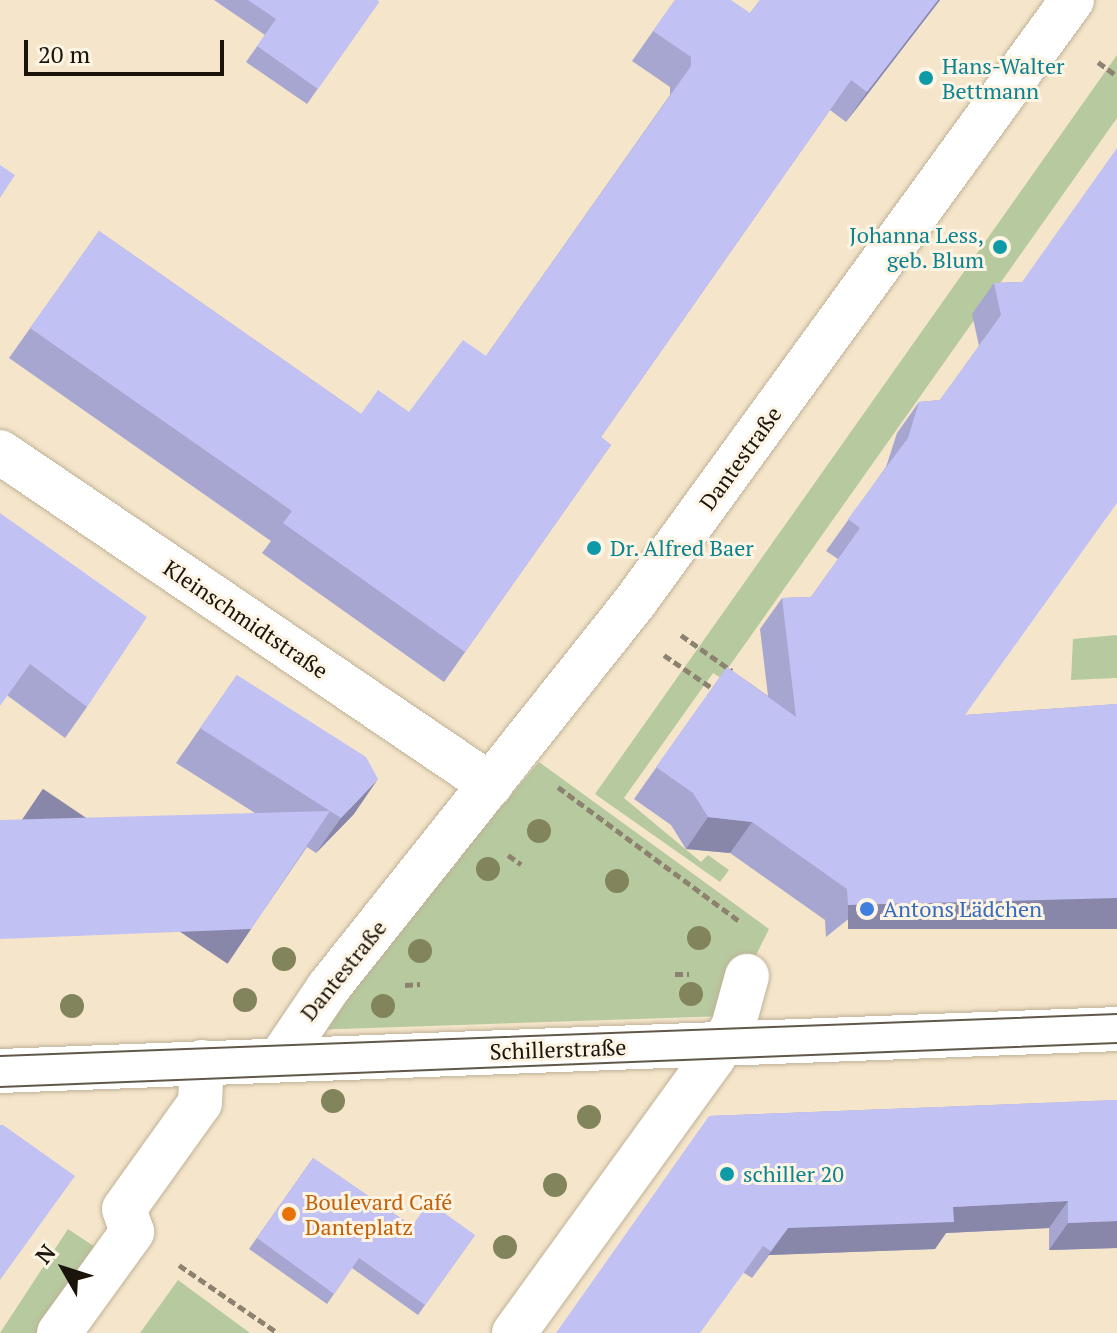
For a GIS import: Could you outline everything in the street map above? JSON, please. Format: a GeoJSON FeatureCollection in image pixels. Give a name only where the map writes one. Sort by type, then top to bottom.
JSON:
{"type":"FeatureCollection","features":[{"type":"Feature","properties":{"kind":"street","name":"Dantestraße"},"geometry":{"type":"LineString","coordinates":[[280,1059],[308,1013],[635,602],[1072,0]]}},
{"type":"Feature","properties":{"kind":"street","name":"Kleinschmidtstraße"},"geometry":{"type":"LineString","coordinates":[[0,452],[503,771]]}},
{"type":"Feature","properties":{"kind":"street"},"geometry":{"type":"LineString","coordinates":[[514,1333],[724,1042],[747,976]]}},
{"type":"Feature","properties":{"kind":"street","name":"Schillerstraße"},"geometry":{"type":"LineString","coordinates":[[0,1071],[1117,1029]]}},
{"type":"Feature","properties":{"kind":"street"},"geometry":{"type":"LineString","coordinates":[[59,1333],[132,1232],[124,1209],[200,1103],[202,1062]]}},
{"type":"Feature","properties":{"kind":"path"},"geometry":{"type":"LineString","coordinates":[[635,602],[743,678]]}},
{"type":"Feature","properties":{"kind":"path"},"geometry":{"type":"LineString","coordinates":[[658,651],[727,699]]}},
{"type":"Feature","properties":{"kind":"path"},"geometry":{"type":"LineString","coordinates":[[503,771],[738,916],[747,976]]}},
{"type":"Feature","properties":{"kind":"path"},"geometry":{"type":"LineString","coordinates":[[132,1232],[278,1333]]}},
{"type":"Feature","properties":{"kind":"green space"},"geometry":{"type":"Polygon","coordinates":[[[1117,55],[1117,118],[721,678],[713,673],[624,798],[701,862],[708,855],[729,870],[720,882],[595,794],[1117,55]]]}},
{"type":"Feature","properties":{"kind":"green space"},"geometry":{"type":"Polygon","coordinates":[[[1117,635],[1117,678],[1071,680],[1073,639],[1117,635]]]}},
{"type":"Feature","properties":{"kind":"green space"},"geometry":{"type":"Polygon","coordinates":[[[539,762],[769,929],[726,1016],[311,1030],[539,762]]]}},
{"type":"Feature","properties":{"kind":"green space"},"geometry":{"type":"Polygon","coordinates":[[[68,1229],[98,1249],[38,1333],[0,1333],[68,1229]]]}},
{"type":"Feature","properties":{"kind":"green space"},"geometry":{"type":"Polygon","coordinates":[[[178,1280],[250,1333],[140,1333],[178,1280]]]}},
{"type":"Feature","properties":{"kind":"building"},"geometry":{"type":"Polygon","coordinates":[[[248,0],[379,2],[318,89],[257,46],[276,19],[248,0]]]}},
{"type":"Feature","properties":{"kind":"building"},"geometry":{"type":"Polygon","coordinates":[[[675,0],[731,0],[750,13],[760,0],[938,0],[867,92],[851,80],[601,437],[611,445],[465,652],[283,523],[292,511],[30,328],[99,231],[361,414],[378,390],[409,412],[463,340],[486,356],[691,66],[691,57],[653,31],[675,0]]]}},
{"type":"Feature","properties":{"kind":"building"},"geometry":{"type":"Polygon","coordinates":[[[1117,148],[1117,503],[965,715],[1117,704],[1117,898],[848,905],[847,889],[752,822],[708,817],[693,793],[656,767],[727,667],[796,717],[782,598],[811,597],[860,528],[848,519],[908,438],[919,402],[940,400],[1001,315],[994,283],[1022,282],[1117,148]]]}},
{"type":"Feature","properties":{"kind":"building"},"geometry":{"type":"Polygon","coordinates":[[[0,165],[15,175],[0,198],[0,165]]]}},
{"type":"Feature","properties":{"kind":"building"},"geometry":{"type":"Polygon","coordinates":[[[0,513],[147,617],[87,707],[30,664],[0,706],[0,513]]]}},
{"type":"Feature","properties":{"kind":"building"},"geometry":{"type":"Polygon","coordinates":[[[237,675],[366,757],[378,779],[341,818],[200,728],[237,675]]]}},
{"type":"Feature","properties":{"kind":"building"},"geometry":{"type":"Polygon","coordinates":[[[330,811],[251,929],[0,939],[0,820],[330,811]]]}},
{"type":"Feature","properties":{"kind":"building"},"geometry":{"type":"Polygon","coordinates":[[[1117,1100],[1117,1221],[1068,1223],[1068,1201],[953,1207],[954,1222],[788,1228],[771,1251],[763,1246],[700,1333],[556,1333],[709,1116],[1117,1100]]]}},
{"type":"Feature","properties":{"kind":"building"},"geometry":{"type":"Polygon","coordinates":[[[0,1125],[75,1176],[0,1280],[0,1125]]]}},
{"type":"Feature","properties":{"kind":"building"},"geometry":{"type":"Polygon","coordinates":[[[313,1158],[412,1226],[429,1202],[475,1235],[425,1305],[359,1258],[334,1294],[257,1238],[313,1158]]]}},
{"type":"Feature","properties":{"kind":"tram line"},"geometry":{"type":"LineString","coordinates":[[0,1056],[1117,1014]]}},
{"type":"Feature","properties":{"kind":"tram line"},"geometry":{"type":"LineString","coordinates":[[0,1087],[1117,1043]]}},
{"type":"Feature","properties":{"kind":"place","name":"Hans-Walter Bettmann"},"geometry":{"type":"Point","coordinates":[926,78]}},
{"type":"Feature","properties":{"kind":"place","name":"Johanna Less, geb. Blum"},"geometry":{"type":"Point","coordinates":[1000,247]}},
{"type":"Feature","properties":{"kind":"place","name":"Dr. Alfred Baer"},"geometry":{"type":"Point","coordinates":[594,548]}},
{"type":"Feature","properties":{"kind":"place","name":"Antons Lädchen"},"geometry":{"type":"Point","coordinates":[867,909]}},
{"type":"Feature","properties":{"kind":"place","name":"schiller 20"},"geometry":{"type":"Point","coordinates":[727,1174]}},
{"type":"Feature","properties":{"kind":"place","name":"Boulevard Café Danteplatz"},"geometry":{"type":"Point","coordinates":[289,1214]}}]}
